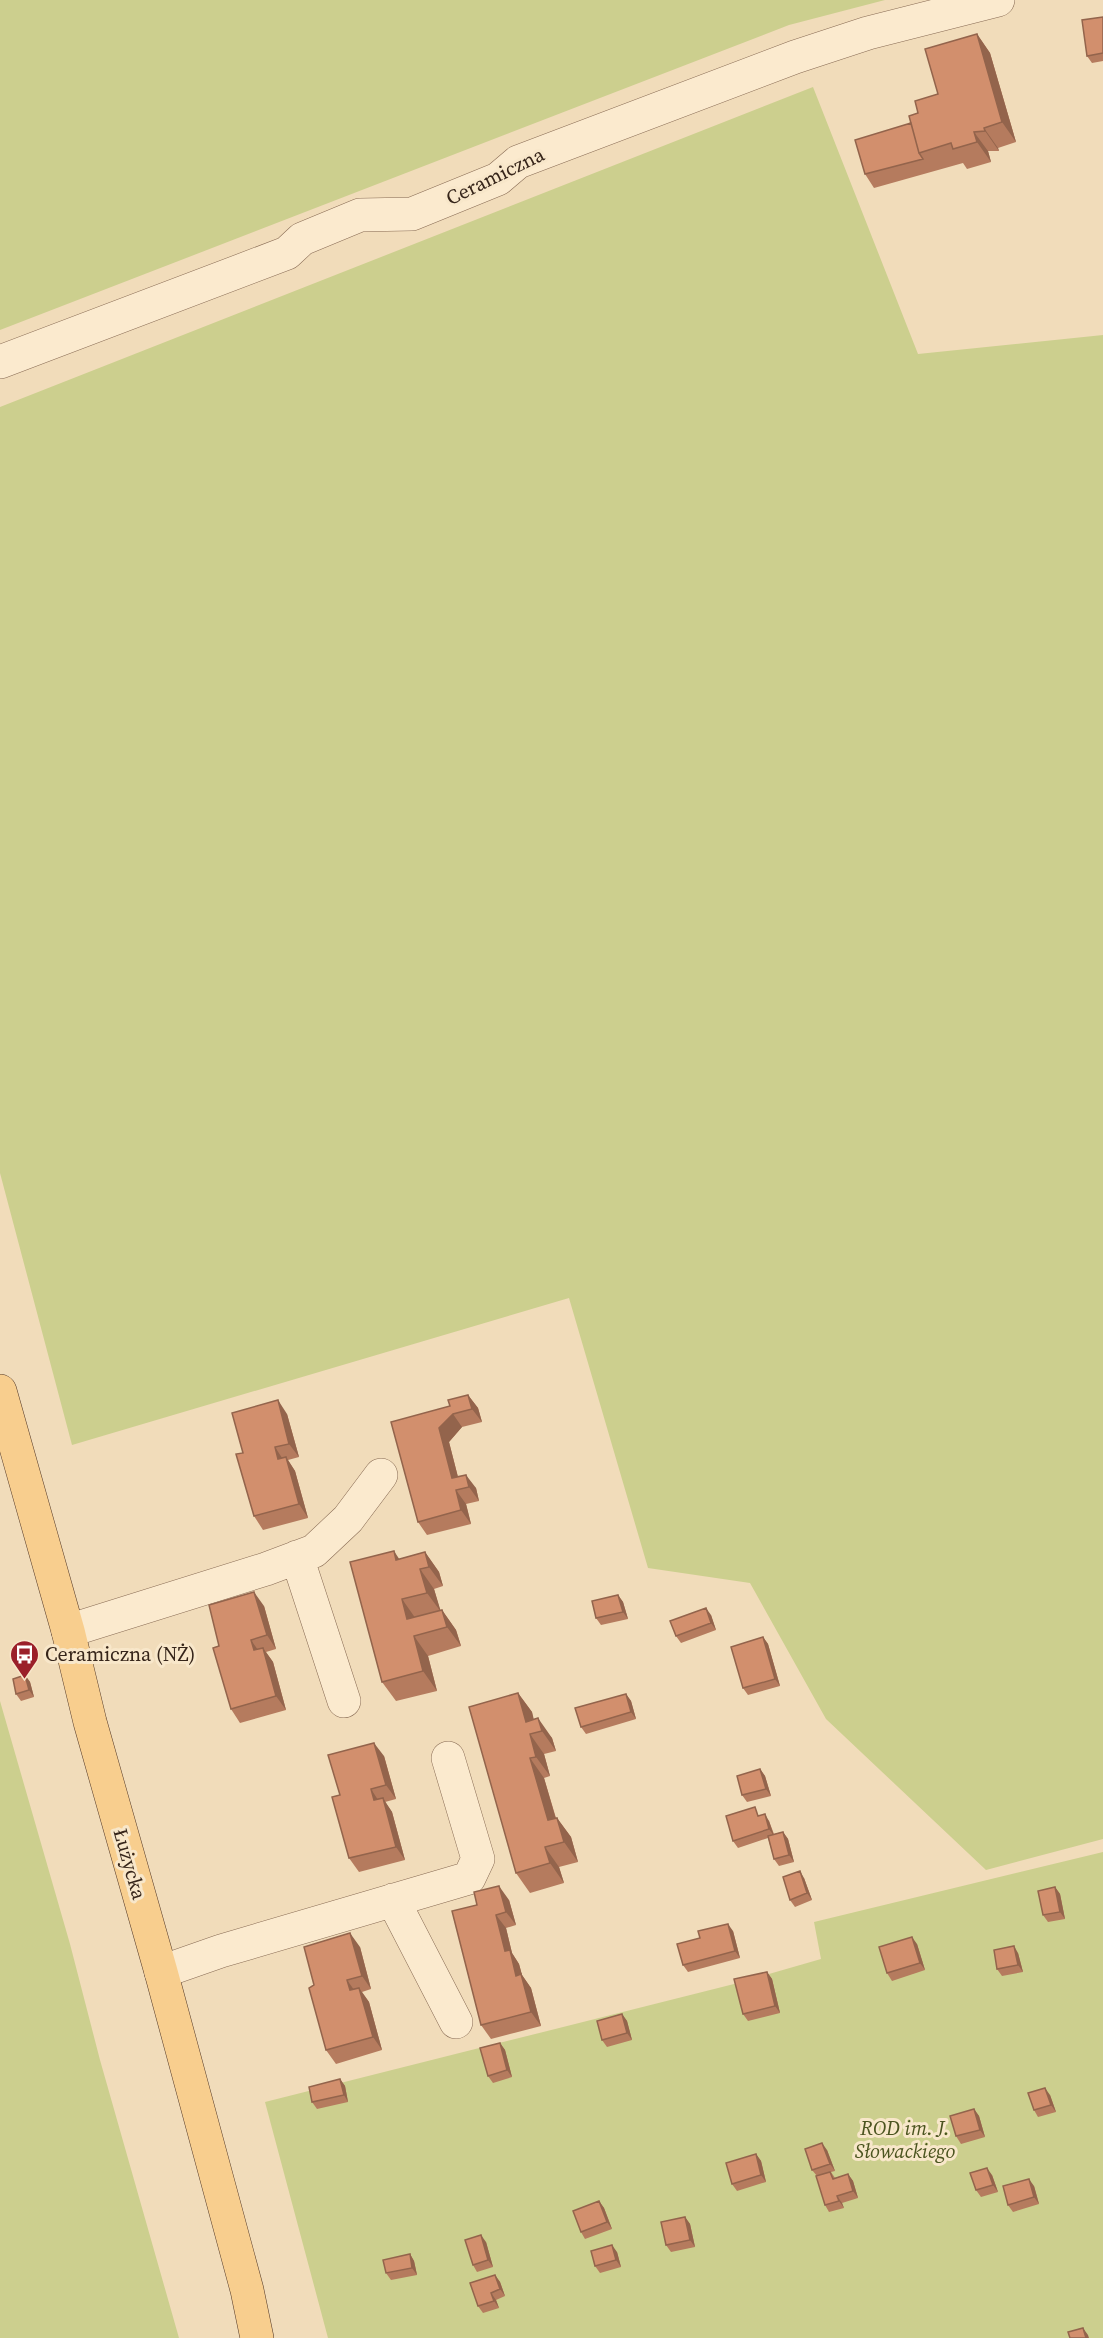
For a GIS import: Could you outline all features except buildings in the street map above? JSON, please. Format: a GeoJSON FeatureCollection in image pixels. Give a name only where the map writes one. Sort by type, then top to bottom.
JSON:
{"type":"FeatureCollection","features":[{"type":"Feature","properties":{"kind":"main road","name":"Łużycka"},"geometry":{"type":"LineString","coordinates":[[0,1391],[161,1972],[247,2290],[257,2338]]}},
{"type":"Feature","properties":{"kind":"street","name":"Ceramiczna"},"geometry":{"type":"LineString","coordinates":[[0,362],[287,253],[302,239],[360,215],[412,214],[498,179],[518,162],[718,85],[868,33],[998,0]]}},
{"type":"Feature","properties":{"kind":"street"},"geometry":{"type":"LineString","coordinates":[[68,1631],[266,1569],[314,1551],[348,1519],[381,1475]]}},
{"type":"Feature","properties":{"kind":"street"},"geometry":{"type":"LineString","coordinates":[[297,1557],[344,1701]]}},
{"type":"Feature","properties":{"kind":"street"},"geometry":{"type":"LineString","coordinates":[[161,1972],[221,1951],[470,1878],[478,1859],[448,1758]]}},
{"type":"Feature","properties":{"kind":"street"},"geometry":{"type":"LineString","coordinates":[[393,1900],[456,2022]]}},
{"type":"Feature","properties":{"kind":"green space"},"geometry":{"type":"Polygon","coordinates":[[[0,0],[885,0],[789,25],[0,330],[0,0]]]}},
{"type":"Feature","properties":{"kind":"green space"},"geometry":{"type":"Polygon","coordinates":[[[813,87],[918,354],[1103,335],[1103,1839],[986,1870],[826,1719],[750,1583],[648,1568],[569,1298],[72,1445],[0,1173],[0,407],[813,87]]]}},
{"type":"Feature","properties":{"kind":"green space"},"geometry":{"type":"Polygon","coordinates":[[[0,1701],[70,1944],[100,2060],[179,2338],[0,2338],[0,1701]]]}},
{"type":"Feature","properties":{"kind":"green space","name":"ROD im. J. Słowackiego"},"geometry":{"type":"Polygon","coordinates":[[[1103,1852],[1103,2338],[328,2338],[265,2102],[738,1983],[821,1959],[814,1922],[1103,1852]]]}},
{"type":"Feature","properties":{"kind":"place","name":"Ceramiczna (NŻ)"},"geometry":{"type":"Point","coordinates":[24,1680]}}]}
